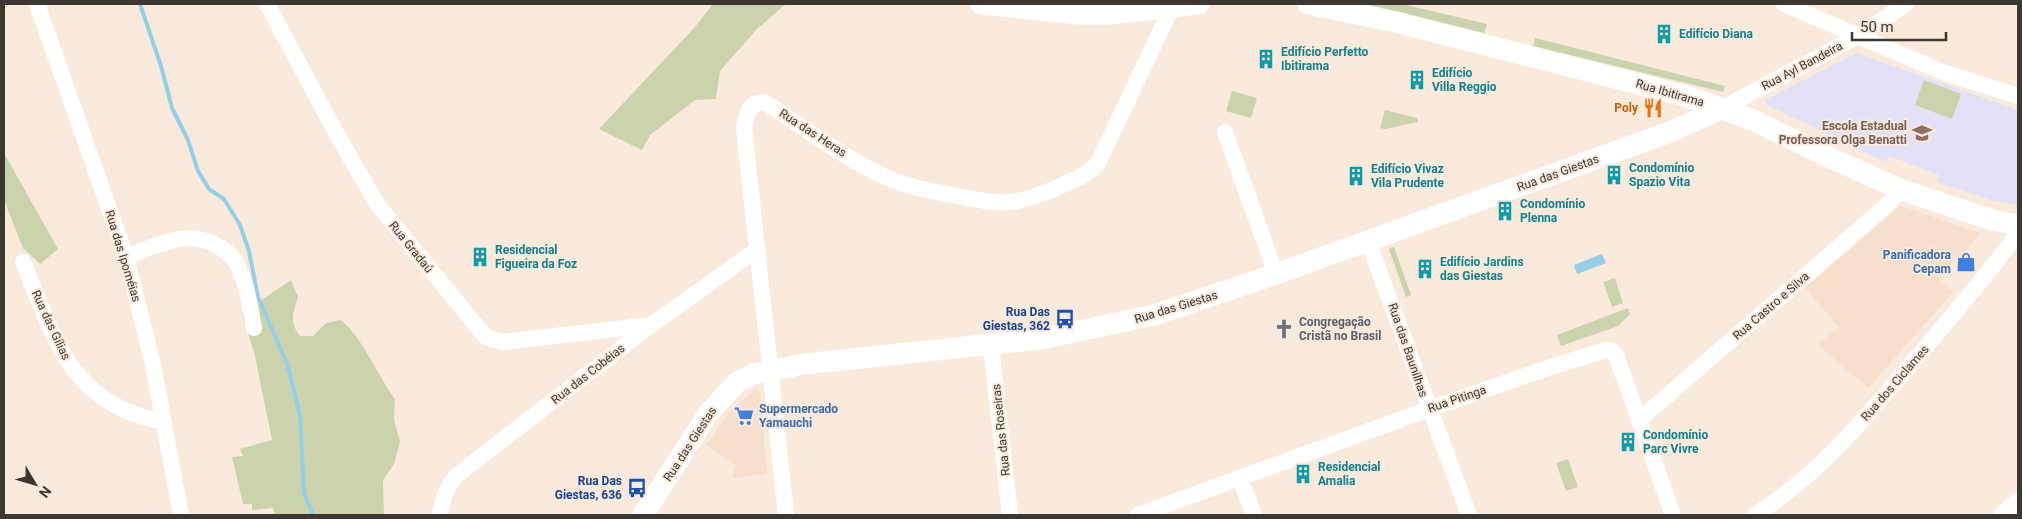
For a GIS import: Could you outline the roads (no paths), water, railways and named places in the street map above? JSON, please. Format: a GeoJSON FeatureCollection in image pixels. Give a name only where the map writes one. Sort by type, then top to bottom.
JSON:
{"type":"FeatureCollection","features":[{"type":"Feature","properties":{"kind":"main road"},"geometry":{"type":"LineString","coordinates":[[981,4],[1080,9],[1110,14],[1199,4]]}},
{"type":"Feature","properties":{"kind":"main road","name":"Rua Ibitirama"},"geometry":{"type":"LineString","coordinates":[[1315,4],[1448,35],[1689,97],[1753,120],[1902,190],[1992,220],[2018,225]]}},
{"type":"Feature","properties":{"kind":"main road","name":"Rua das Giestas"},"geometry":{"type":"LineString","coordinates":[[643,515],[719,399],[736,383],[753,374],[804,364],[1041,339],[1154,316],[1670,132],[1721,109]]}},
{"type":"Feature","properties":{"kind":"street","name":"Rua das Ipoméias"},"geometry":{"type":"LineString","coordinates":[[37,4],[126,257],[152,360],[181,515]]}},
{"type":"Feature","properties":{"kind":"street","name":"Rua Gradaú"},"geometry":{"type":"LineString","coordinates":[[267,4],[334,129],[377,204],[486,337],[503,342],[651,325]]}},
{"type":"Feature","properties":{"kind":"street"},"geometry":{"type":"LineString","coordinates":[[1784,4],[1945,73],[2018,96]]}},
{"type":"Feature","properties":{"kind":"street","name":"Rua Ayl Bandeira"},"geometry":{"type":"LineString","coordinates":[[1721,109],[1858,36],[1906,4]]}},
{"type":"Feature","properties":{"kind":"street","name":"Rua das Heras"},"geometry":{"type":"LineString","coordinates":[[786,515],[744,128],[746,116],[751,106],[760,102],[766,103],[858,162],[890,180],[925,190],[991,203],[1003,204],[1026,200],[1083,176],[1098,163],[1172,7]]}},
{"type":"Feature","properties":{"kind":"street"},"geometry":{"type":"LineString","coordinates":[[1225,132],[1276,274]]}},
{"type":"Feature","properties":{"kind":"street","name":"Rua Castro e Silva"},"geometry":{"type":"LineString","coordinates":[[1639,420],[1902,190]]}},
{"type":"Feature","properties":{"kind":"street","name":"Rua dos Ciclames"},"geometry":{"type":"LineString","coordinates":[[1755,515],[1800,484],[1851,434],[1976,288],[2018,233]]}},
{"type":"Feature","properties":{"kind":"street"},"geometry":{"type":"LineString","coordinates":[[126,257],[187,237],[213,243],[231,256],[237,264],[246,292],[254,328]]}},
{"type":"Feature","properties":{"kind":"street","name":"Rua das Baunilhas"},"geometry":{"type":"LineString","coordinates":[[1368,241],[1468,515]]}},
{"type":"Feature","properties":{"kind":"street","name":"Rua das Cobéias"},"geometry":{"type":"LineString","coordinates":[[441,515],[449,484],[456,476],[651,325],[758,250]]}},
{"type":"Feature","properties":{"kind":"street","name":"Rua das Gílias"},"geometry":{"type":"LineString","coordinates":[[23,262],[62,351],[80,378],[91,390],[118,408],[134,415],[164,422]]}},
{"type":"Feature","properties":{"kind":"street","name":"Rua das Roseiras"},"geometry":{"type":"LineString","coordinates":[[991,344],[1010,515]]}},
{"type":"Feature","properties":{"kind":"street","name":"Rua Pitinga"},"geometry":{"type":"LineString","coordinates":[[1138,515],[1429,409],[1606,350],[1612,351],[1616,355],[1673,515]]}},
{"type":"Feature","properties":{"kind":"street"},"geometry":{"type":"LineString","coordinates":[[1240,478],[1254,515]]}},
{"type":"Feature","properties":{"kind":"street"},"geometry":{"type":"LineString","coordinates":[[2001,515],[2018,500]]}},
{"type":"Feature","properties":{"kind":"water"},"geometry":{"type":"Polygon","coordinates":[[[1602,254],[1606,263],[1577,274],[1574,265],[1602,254]]]}},
{"type":"Feature","properties":{"kind":"waterway"},"geometry":{"type":"LineString","coordinates":[[140,4],[161,66],[172,108],[188,140],[198,171],[209,189],[224,199],[240,225],[249,251],[258,297],[288,366],[300,415],[304,493],[313,515]]}},
{"type":"Feature","properties":{"kind":"place","name":"Edifício Diana"},"geometry":{"type":"Point","coordinates":[1664,34]}},
{"type":"Feature","properties":{"kind":"place","name":"Edifício Perfetto Ibitirama"},"geometry":{"type":"Point","coordinates":[1266,59]}},
{"type":"Feature","properties":{"kind":"place","name":"Edifício Villa Reggio"},"geometry":{"type":"Point","coordinates":[1417,80]}},
{"type":"Feature","properties":{"kind":"place","name":"Poly"},"geometry":{"type":"Point","coordinates":[1653,108]}},
{"type":"Feature","properties":{"kind":"place","name":"Escola Estadual Professora Olga Benatti"},"geometry":{"type":"Point","coordinates":[1922,133]}},
{"type":"Feature","properties":{"kind":"place","name":"Condomínio Spazio Vita"},"geometry":{"type":"Point","coordinates":[1614,175]}},
{"type":"Feature","properties":{"kind":"place","name":"Edifício Vivaz Vila Prudente"},"geometry":{"type":"Point","coordinates":[1356,176]}},
{"type":"Feature","properties":{"kind":"place","name":"Condomínio Plenna"},"geometry":{"type":"Point","coordinates":[1505,211]}},
{"type":"Feature","properties":{"kind":"place","name":"Residencial Figueira da Foz"},"geometry":{"type":"Point","coordinates":[480,257]}},
{"type":"Feature","properties":{"kind":"place","name":"Panificadora Cepam"},"geometry":{"type":"Point","coordinates":[1966,262]}},
{"type":"Feature","properties":{"kind":"place","name":"Edifício Jardins das Giestas"},"geometry":{"type":"Point","coordinates":[1425,269]}},
{"type":"Feature","properties":{"kind":"place","name":"Rua Das Giestas, 362"},"geometry":{"type":"Point","coordinates":[1065,319]}},
{"type":"Feature","properties":{"kind":"place","name":"Congregação Cristã no Brasil"},"geometry":{"type":"Point","coordinates":[1284,329]}},
{"type":"Feature","properties":{"kind":"place","name":"Supermercado Yamauchi"},"geometry":{"type":"Point","coordinates":[744,416]}},
{"type":"Feature","properties":{"kind":"place","name":"Condomínio Parc Vivre"},"geometry":{"type":"Point","coordinates":[1628,442]}},
{"type":"Feature","properties":{"kind":"place","name":"Residencial Amalia"},"geometry":{"type":"Point","coordinates":[1303,474]}},
{"type":"Feature","properties":{"kind":"place","name":"Rua Das Giestas, 636"},"geometry":{"type":"Point","coordinates":[637,488]}}]}
